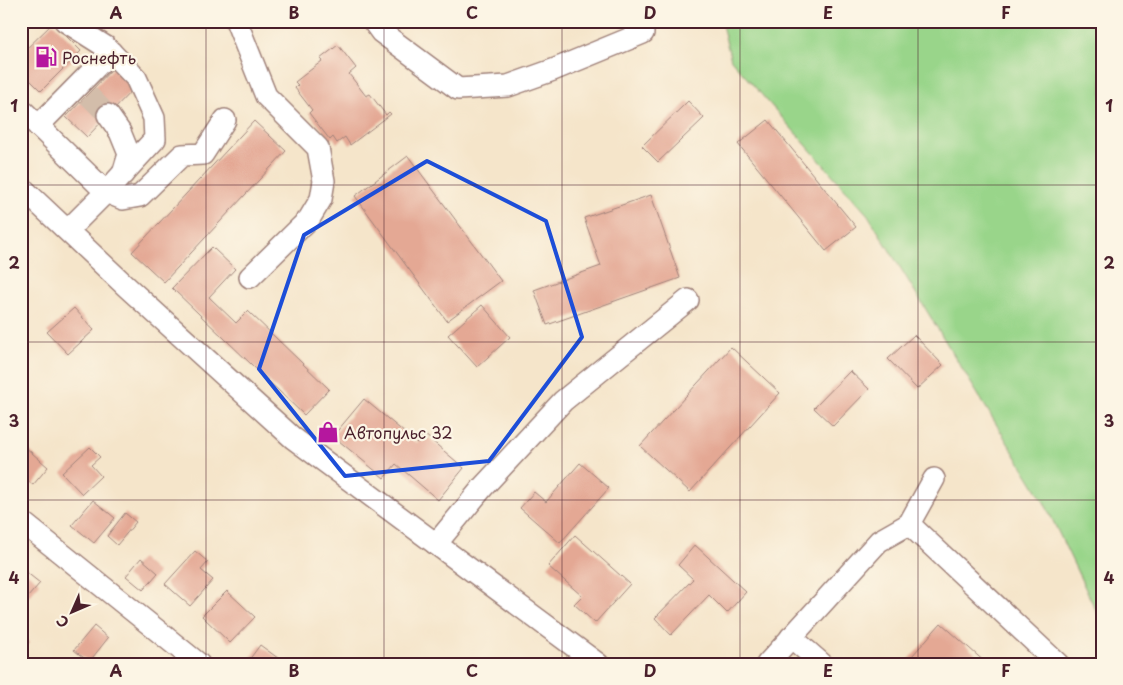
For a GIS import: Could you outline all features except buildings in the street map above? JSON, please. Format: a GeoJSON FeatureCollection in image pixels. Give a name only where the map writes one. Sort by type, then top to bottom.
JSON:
{"type":"FeatureCollection","features":[{"type":"Feature","properties":{"kind":"street"},"geometry":{"type":"LineString","coordinates":[[65,21],[106,47],[136,78],[154,118],[155,139],[68,230]]}},
{"type":"Feature","properties":{"kind":"street"},"geometry":{"type":"LineString","coordinates":[[373,21],[381,32],[458,89],[508,86],[553,70],[643,33]]}},
{"type":"Feature","properties":{"kind":"street"},"geometry":{"type":"LineString","coordinates":[[238,22],[266,96],[318,148],[324,182],[321,199],[309,219],[250,277]]}},
{"type":"Feature","properties":{"kind":"street"},"geometry":{"type":"LineString","coordinates":[[38,126],[83,90],[111,52]]}},
{"type":"Feature","properties":{"kind":"street"},"geometry":{"type":"LineString","coordinates":[[21,109],[106,192],[123,199],[140,196],[182,155],[203,154],[225,120]]}},
{"type":"Feature","properties":{"kind":"street"},"geometry":{"type":"LineString","coordinates":[[108,115],[120,132],[129,154],[123,174]]}},
{"type":"Feature","properties":{"kind":"street"},"geometry":{"type":"LineString","coordinates":[[21,187],[128,288],[293,438],[598,664]]}},
{"type":"Feature","properties":{"kind":"street"},"geometry":{"type":"LineString","coordinates":[[436,544],[483,487],[563,400],[688,300]]}},
{"type":"Feature","properties":{"kind":"street"},"geometry":{"type":"LineString","coordinates":[[766,664],[879,541],[909,524],[934,479]]}},
{"type":"Feature","properties":{"kind":"street"},"geometry":{"type":"LineString","coordinates":[[21,521],[199,664]]}},
{"type":"Feature","properties":{"kind":"street"},"geometry":{"type":"LineString","coordinates":[[909,524],[1058,664]]}},
{"type":"Feature","properties":{"kind":"street"},"geometry":{"type":"LineString","coordinates":[[791,637],[822,664]]}},
{"type":"Feature","properties":{"kind":"highlighted area"},"geometry":{"type":"Polygon","coordinates":[[[427,161],[546,221],[582,337],[489,461],[345,476],[259,369],[304,235],[427,161]]]}},
{"type":"Feature","properties":{"kind":"green space"},"geometry":{"type":"Polygon","coordinates":[[[721,21],[1102,21],[1102,623],[1044,502],[868,215],[731,60],[721,21]]]}},
{"type":"Feature","properties":{"kind":"tunnel"},"geometry":{"type":"LineString","coordinates":[[88,95],[108,115]]}},
{"type":"Feature","properties":{"kind":"place","name":"Роснефть"},"geometry":{"type":"Point","coordinates":[46,57]}},
{"type":"Feature","properties":{"kind":"place","name":"Автопульс 32"},"geometry":{"type":"Point","coordinates":[328,432]}}]}
